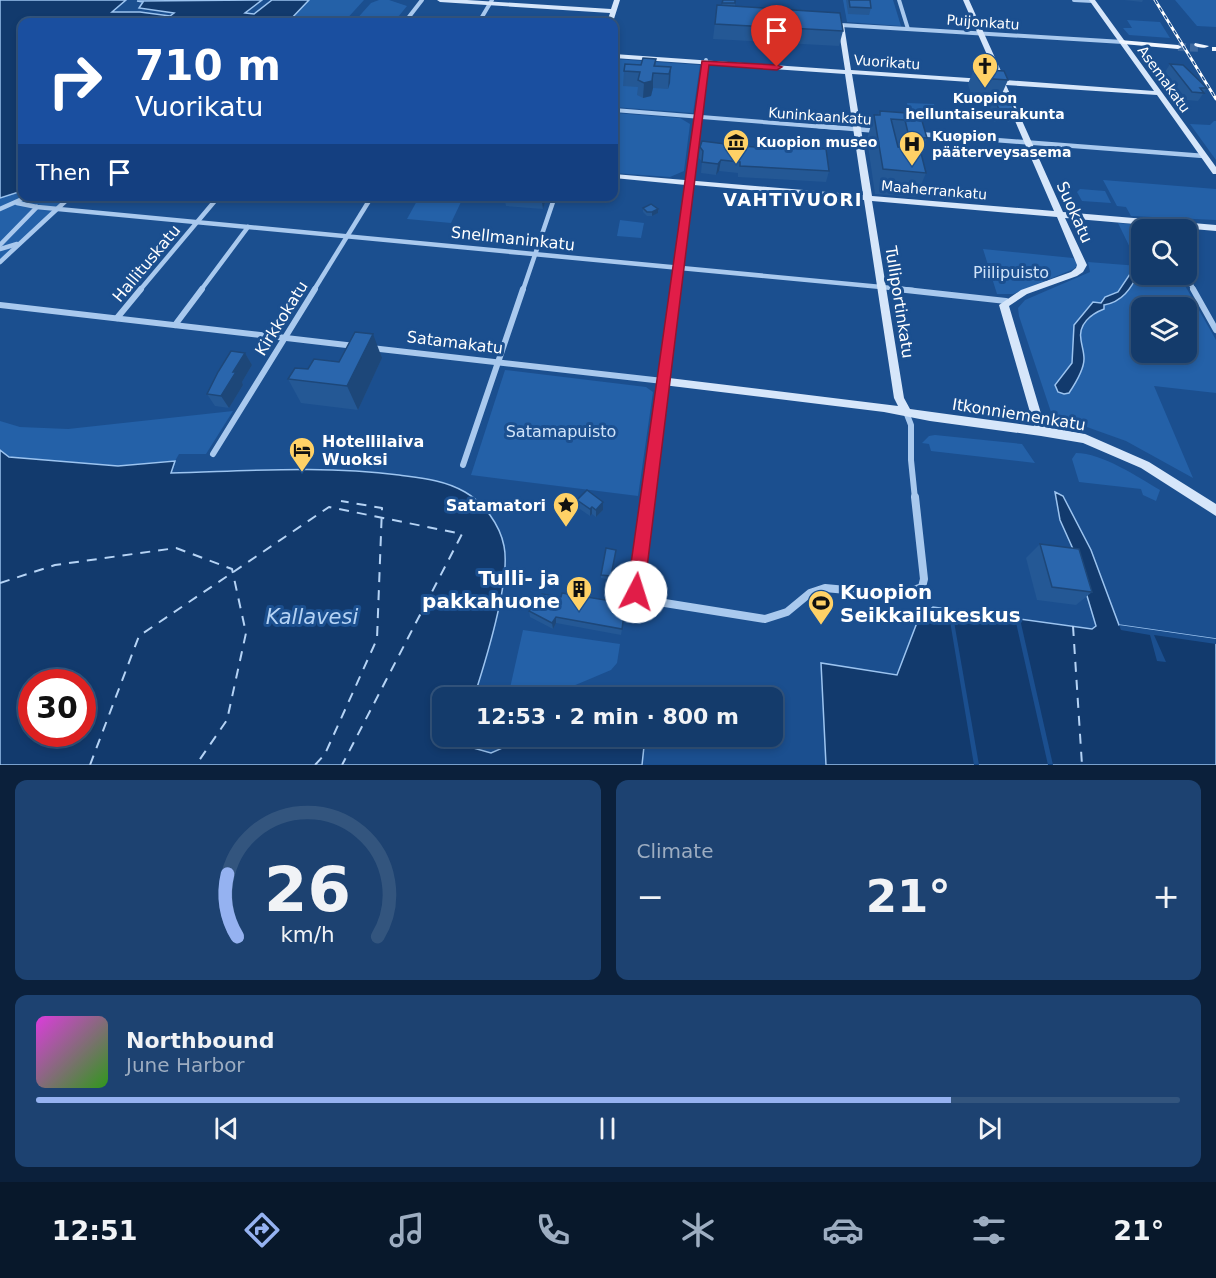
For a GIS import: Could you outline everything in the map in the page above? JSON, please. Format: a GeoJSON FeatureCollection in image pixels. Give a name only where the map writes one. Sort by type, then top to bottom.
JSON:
{"type":"FeatureCollection","features":[{"type":"Feature","properties":{"kind":"main road"},"geometry":{"type":"LineString","coordinates":[[440,0],[614,11]]}},
{"type":"Feature","properties":{"kind":"main road"},"geometry":{"type":"LineString","coordinates":[[611,18],[617,0]]}},
{"type":"Feature","properties":{"kind":"main road","name":"Suokatu"},"geometry":{"type":"LineString","coordinates":[[966,0],[1082,264],[1080,270],[1048,281],[1006,301]]}},
{"type":"Feature","properties":{"kind":"main road","name":"Asemakatu"},"geometry":{"type":"LineString","coordinates":[[1093,1],[1216,172]]}},
{"type":"Feature","properties":{"kind":"main road","name":"Tulliportinkatu"},"geometry":{"type":"LineString","coordinates":[[841,25],[899,398],[906,412]]}},
{"type":"Feature","properties":{"kind":"main road","name":"Puijonkatu"},"geometry":{"type":"LineString","coordinates":[[1123,42],[1176,45]]}},
{"type":"Feature","properties":{"kind":"main road","name":"Vuorikatu"},"geometry":{"type":"LineString","coordinates":[[618,56],[1159,93]]}},
{"type":"Feature","properties":{"kind":"main road","name":"Maaherrankatu"},"geometry":{"type":"LineString","coordinates":[[618,176],[1060,214],[1131,223]]}},
{"type":"Feature","properties":{"kind":"main road"},"geometry":{"type":"LineString","coordinates":[[663,381],[690,182]]}},
{"type":"Feature","properties":{"kind":"main road","name":"Maaherrankatu"},"geometry":{"type":"LineString","coordinates":[[1197,227],[1216,228]]}},
{"type":"Feature","properties":{"kind":"main road"},"geometry":{"type":"LineString","coordinates":[[1006,301],[1004,308],[1041,431]]}},
{"type":"Feature","properties":{"kind":"main road","name":"Satamakatu"},"geometry":{"type":"LineString","coordinates":[[663,381],[906,412]]}},
{"type":"Feature","properties":{"kind":"main road","name":"Itkonniemenkatu"},"geometry":{"type":"LineString","coordinates":[[906,412],[1085,439],[1124,454],[1170,480],[1216,512]]}},
{"type":"Feature","properties":{"kind":"street"},"geometry":{"type":"LineString","coordinates":[[408,18],[422,0]]}},
{"type":"Feature","properties":{"kind":"street"},"geometry":{"type":"LineString","coordinates":[[899,0],[908,29]]}},
{"type":"Feature","properties":{"kind":"street"},"geometry":{"type":"LineString","coordinates":[[1074,0],[1093,1]]}},
{"type":"Feature","properties":{"kind":"street"},"geometry":{"type":"LineString","coordinates":[[481,18],[491,2]]}},
{"type":"Feature","properties":{"kind":"street","name":"Puijonkatu"},"geometry":{"type":"LineString","coordinates":[[841,25],[1123,42]]}},
{"type":"Feature","properties":{"kind":"street"},"geometry":{"type":"LineString","coordinates":[[690,182],[706,61]]}},
{"type":"Feature","properties":{"kind":"street","name":"Kuninkaankatu"},"geometry":{"type":"LineString","coordinates":[[618,110],[888,131]]}},
{"type":"Feature","properties":{"kind":"street"},"geometry":{"type":"LineString","coordinates":[[910,133],[1204,156]]}},
{"type":"Feature","properties":{"kind":"street"},"geometry":{"type":"LineString","coordinates":[[0,209],[20,201]]}},
{"type":"Feature","properties":{"kind":"street"},"geometry":{"type":"LineString","coordinates":[[0,262],[65,201]]}},
{"type":"Feature","properties":{"kind":"street","name":"Hallituskatu"},"geometry":{"type":"LineString","coordinates":[[117,318],[215,201]]}},
{"type":"Feature","properties":{"kind":"street","name":"Kirkkokatu"},"geometry":{"type":"LineString","coordinates":[[213,454],[369,201]]}},
{"type":"Feature","properties":{"kind":"street"},"geometry":{"type":"LineString","coordinates":[[463,465],[553,201]]}},
{"type":"Feature","properties":{"kind":"street","name":"Snellmaninkatu"},"geometry":{"type":"LineString","coordinates":[[17,203],[57,209],[1006,301]]}},
{"type":"Feature","properties":{"kind":"street"},"geometry":{"type":"LineString","coordinates":[[0,247],[38,207]]}},
{"type":"Feature","properties":{"kind":"street"},"geometry":{"type":"LineString","coordinates":[[175,325],[248,227]]}},
{"type":"Feature","properties":{"kind":"street"},"geometry":{"type":"LineString","coordinates":[[0,247],[19,244]]}},
{"type":"Feature","properties":{"kind":"street"},"geometry":{"type":"LineString","coordinates":[[1192,285],[1213,319],[1216,330]]}},
{"type":"Feature","properties":{"kind":"street","name":"Satamakatu"},"geometry":{"type":"LineString","coordinates":[[0,305],[663,381]]}},
{"type":"Feature","properties":{"kind":"street","name":"Tulliportinkatu"},"geometry":{"type":"LineString","coordinates":[[663,381],[635,587],[637,595],[646,600],[765,619],[786,612],[810,593],[825,588],[900,595],[917,591],[924,584],[911,460],[910,425],[906,412]]}},
{"type":"Feature","properties":{"kind":"green space"},"geometry":{"type":"Polygon","coordinates":[[[309,0],[364,0],[348,18],[292,18],[309,0]]]}},
{"type":"Feature","properties":{"kind":"green space"},"geometry":{"type":"Polygon","coordinates":[[[389,0],[407,6],[397,18],[358,18],[371,3],[389,0]]]}},
{"type":"Feature","properties":{"kind":"green space"},"geometry":{"type":"Polygon","coordinates":[[[843,0],[893,0],[901,26],[847,22],[843,0]]]}},
{"type":"Feature","properties":{"kind":"green space"},"geometry":{"type":"Polygon","coordinates":[[[1175,0],[1216,0],[1216,27],[1197,26],[1175,0]]]}},
{"type":"Feature","properties":{"kind":"green space"},"geometry":{"type":"Polygon","coordinates":[[[1127,20],[1160,22],[1170,38],[1129,35],[1123,28],[1132,28],[1127,20]]]}},
{"type":"Feature","properties":{"kind":"green space"},"geometry":{"type":"Polygon","coordinates":[[[618,59],[700,65],[693,113],[618,107],[618,59]]]}},
{"type":"Feature","properties":{"kind":"green space"},"geometry":{"type":"Polygon","coordinates":[[[907,103],[934,104],[939,119],[910,117],[907,103]]]}},
{"type":"Feature","properties":{"kind":"green space"},"geometry":{"type":"Polygon","coordinates":[[[618,113],[680,118],[690,124],[684,171],[670,177],[618,173],[618,113]]]}},
{"type":"Feature","properties":{"kind":"green space"},"geometry":{"type":"Polygon","coordinates":[[[1216,121],[1216,160],[1190,124],[1210,125],[1216,121]]]}},
{"type":"Feature","properties":{"kind":"green space"},"geometry":{"type":"Polygon","coordinates":[[[18,157],[18,201],[65,201],[0,262],[0,161],[18,157]]]}},
{"type":"Feature","properties":{"kind":"green space"},"geometry":{"type":"Polygon","coordinates":[[[1103,180],[1216,189],[1216,220],[1131,216],[1126,207],[1117,206],[1103,180]]]}},
{"type":"Feature","properties":{"kind":"green space"},"geometry":{"type":"Polygon","coordinates":[[[1080,189],[1105,191],[1111,203],[1082,201],[1077,192],[1080,189]]]}},
{"type":"Feature","properties":{"kind":"green space"},"geometry":{"type":"Polygon","coordinates":[[[417,201],[461,202],[451,223],[407,219],[417,201]]]}},
{"type":"Feature","properties":{"kind":"green space"},"geometry":{"type":"Polygon","coordinates":[[[620,220],[644,223],[641,238],[617,236],[620,220]]]}},
{"type":"Feature","properties":{"kind":"green space"},"geometry":{"type":"Polygon","coordinates":[[[1118,223],[1131,224],[1131,250],[1118,223]]]}},
{"type":"Feature","properties":{"kind":"green space","name":"Piilipuisto"},"geometry":{"type":"Polygon","coordinates":[[[983,249],[1073,258],[1078,264],[1074,269],[1013,294],[997,294],[983,249]]]}},
{"type":"Feature","properties":{"kind":"green space"},"geometry":{"type":"Polygon","coordinates":[[[1088,262],[1131,265],[1131,285],[1185,285],[1192,297],[1131,297],[1131,363],[1197,363],[1197,307],[1216,340],[1216,393],[1154,386],[1193,478],[1126,441],[1056,416],[1051,412],[1018,308],[1025,300],[1090,272],[1088,262]]]}},
{"type":"Feature","properties":{"kind":"green space","name":"Satamapuisto"},"geometry":{"type":"Polygon","coordinates":[[[505,370],[646,387],[653,392],[638,496],[471,475],[505,370]]]}},
{"type":"Feature","properties":{"kind":"green space"},"geometry":{"type":"Polygon","coordinates":[[[233,411],[206,454],[179,454],[175,461],[118,466],[9,457],[0,450],[0,421],[20,427],[68,429],[233,411]]]}},
{"type":"Feature","properties":{"kind":"green space"},"geometry":{"type":"Polygon","coordinates":[[[929,436],[1022,444],[1035,463],[931,451],[929,444],[922,443],[929,436]]]}},
{"type":"Feature","properties":{"kind":"green space"},"geometry":{"type":"Polygon","coordinates":[[[1076,453],[1108,461],[1160,490],[1156,501],[1143,495],[1141,489],[1079,482],[1072,459],[1076,453]]]}},
{"type":"Feature","properties":{"kind":"green space"},"geometry":{"type":"Polygon","coordinates":[[[523,630],[620,644],[617,663],[611,670],[571,687],[510,687],[523,630]]]}},
{"type":"Feature","properties":{"kind":"water"},"geometry":{"type":"Polygon","coordinates":[[[0,0],[126,0],[112,12],[140,12],[170,16],[174,13],[139,8],[143,2],[137,1],[262,0],[245,13],[254,14],[272,0],[309,0],[292,18],[18,18],[18,192],[0,198],[0,0]]]}},
{"type":"Feature","properties":{"kind":"water"},"geometry":{"type":"Polygon","coordinates":[[[1131,272],[1132,285],[1125,294],[1116,301],[1104,305],[1104,309],[1086,320],[1081,334],[1084,363],[1081,372],[1069,393],[1058,392],[1055,385],[1072,363],[1074,325],[1093,302],[1101,303],[1105,297],[1118,292],[1131,272]]]}},
{"type":"Feature","properties":{"kind":"water","name":"Kallavesi"},"geometry":{"type":"Polygon","coordinates":[[[0,450],[9,457],[118,466],[175,461],[171,473],[285,469],[342,470],[424,479],[457,488],[479,502],[499,530],[504,546],[504,579],[496,622],[477,687],[432,687],[432,747],[470,747],[491,753],[505,747],[644,747],[642,765],[0,765],[0,450]]]}},
{"type":"Feature","properties":{"kind":"water"},"geometry":{"type":"Polygon","coordinates":[[[1055,492],[1063,496],[1091,550],[1119,625],[1216,639],[1216,765],[826,765],[821,663],[897,675],[918,620],[933,607],[1092,629],[1096,626],[1073,549],[1060,520],[1055,492]]]}},
{"type":"Feature","properties":{"kind":"pier"},"geometry":{"type":"Polygon","coordinates":[[[948,609],[952,610],[979,765],[974,765],[948,609]]]}},
{"type":"Feature","properties":{"kind":"pier"},"geometry":{"type":"Polygon","coordinates":[[[1015,618],[1020,619],[1053,765],[1048,765],[1015,618]]]}},
{"type":"Feature","properties":{"kind":"pier"},"geometry":{"type":"Polygon","coordinates":[[[1119,625],[1216,639],[1216,644],[1154,635],[1166,662],[1157,661],[1150,635],[1121,630],[1119,625]]]}},
{"type":"Feature","properties":{"kind":"building"},"geometry":{"type":"Polygon","coordinates":[[[723,0],[735,0],[735,3],[722,3],[723,0]]]}},
{"type":"Feature","properties":{"kind":"building"},"geometry":{"type":"Polygon","coordinates":[[[849,0],[870,0],[871,8],[850,7],[849,0]]]}},
{"type":"Feature","properties":{"kind":"building"},"geometry":{"type":"Polygon","coordinates":[[[717,5],[840,13],[843,31],[715,24],[717,5]]]}},
{"type":"Feature","properties":{"kind":"building"},"geometry":{"type":"Polygon","coordinates":[[[643,58],[656,59],[654,66],[671,67],[669,74],[653,73],[652,81],[644,83],[638,80],[640,72],[624,71],[625,64],[641,65],[643,58]]]}},
{"type":"Feature","properties":{"kind":"building"},"geometry":{"type":"Polygon","coordinates":[[[1170,64],[1183,65],[1207,88],[1200,88],[1204,93],[1192,92],[1170,64]]]}},
{"type":"Feature","properties":{"kind":"building"},"geometry":{"type":"Polygon","coordinates":[[[974,69],[1004,71],[1008,80],[978,78],[974,69]]]}},
{"type":"Feature","properties":{"kind":"building"},"geometry":{"type":"Polygon","coordinates":[[[995,99],[1010,100],[1014,110],[999,110],[995,99]]]}},
{"type":"Feature","properties":{"kind":"building"},"geometry":{"type":"Polygon","coordinates":[[[880,111],[920,114],[927,138],[909,137],[905,120],[891,119],[898,147],[917,149],[918,153],[921,153],[926,173],[883,169],[874,115],[880,115],[880,111]]]}},
{"type":"Feature","properties":{"kind":"building"},"geometry":{"type":"Polygon","coordinates":[[[702,141],[755,147],[755,145],[826,149],[829,171],[740,166],[740,162],[721,160],[718,164],[702,162],[703,151],[700,147],[702,141]]]}},
{"type":"Feature","properties":{"kind":"building"},"geometry":{"type":"Polygon","coordinates":[[[651,204],[658,209],[647,212],[643,208],[651,204]]]}},
{"type":"Feature","properties":{"kind":"building"},"geometry":{"type":"Polygon","coordinates":[[[355,332],[373,334],[347,386],[288,379],[295,368],[308,369],[314,359],[339,362],[355,332]]]}},
{"type":"Feature","properties":{"kind":"building"},"geometry":{"type":"Polygon","coordinates":[[[231,351],[245,353],[233,372],[236,372],[221,396],[207,394],[218,372],[231,351]]]}},
{"type":"Feature","properties":{"kind":"building"},"geometry":{"type":"Polygon","coordinates":[[[587,490],[603,502],[596,510],[592,507],[590,509],[577,500],[587,490]]]}},
{"type":"Feature","properties":{"kind":"building"},"geometry":{"type":"Polygon","coordinates":[[[1040,544],[1079,549],[1092,592],[1052,587],[1040,544]]]}},
{"type":"Feature","properties":{"kind":"building"},"geometry":{"type":"Polygon","coordinates":[[[606,548],[616,550],[611,576],[601,575],[606,548]]]}},
{"type":"Feature","properties":{"kind":"building","name":"Tulli- ja pakkahuone"},"geometry":{"type":"Polygon","coordinates":[[[562,593],[611,601],[612,598],[626,600],[622,629],[556,617],[552,623],[529,611],[542,594],[561,597],[562,593]]]}},
{"type":"Feature","properties":{"kind":"ferry route"},"geometry":{"type":"LineString","coordinates":[[341,501],[382,508],[382,518]]}},
{"type":"Feature","properties":{"kind":"ferry route"},"geometry":{"type":"LineString","coordinates":[[233,572],[329,507],[382,518]]}},
{"type":"Feature","properties":{"kind":"ferry route"},"geometry":{"type":"LineString","coordinates":[[315,765],[325,754],[377,639],[382,518]]}},
{"type":"Feature","properties":{"kind":"ferry route"},"geometry":{"type":"LineString","coordinates":[[342,765],[462,534],[382,518]]}},
{"type":"Feature","properties":{"kind":"ferry route"},"geometry":{"type":"LineString","coordinates":[[0,583],[55,565],[176,548],[232,569],[233,572]]}},
{"type":"Feature","properties":{"kind":"ferry route"},"geometry":{"type":"LineString","coordinates":[[90,765],[139,636],[233,572]]}},
{"type":"Feature","properties":{"kind":"ferry route"},"geometry":{"type":"LineString","coordinates":[[196,765],[227,720],[246,633],[233,572]]}},
{"type":"Feature","properties":{"kind":"ferry route"},"geometry":{"type":"LineString","coordinates":[[1073,626],[1082,765]]}},
{"type":"Feature","properties":{"kind":"tunnel"},"geometry":{"type":"LineString","coordinates":[[1178,47],[1202,48]]}},
{"type":"Feature","properties":{"kind":"railway"},"geometry":{"type":"LineString","coordinates":[[1155,0],[1216,99]]}},
{"type":"Feature","properties":{"kind":"place","name":"Kuopion helluntaiseurakunta"},"geometry":{"type":"Point","coordinates":[985,89]}},
{"type":"Feature","properties":{"kind":"place","name":"Kuopion museo"},"geometry":{"type":"Point","coordinates":[736,165]}},
{"type":"Feature","properties":{"kind":"place","name":"Kuopion pääterveysasema"},"geometry":{"type":"Point","coordinates":[912,167]}},
{"type":"Feature","properties":{"kind":"place","name":"Hotellilaiva Wuoksi"},"geometry":{"type":"Point","coordinates":[302,473]}},
{"type":"Feature","properties":{"kind":"place","name":"Satamatori"},"geometry":{"type":"Point","coordinates":[566,528]}},
{"type":"Feature","properties":{"kind":"place","name":"Tulli- ja pakkahuone"},"geometry":{"type":"Point","coordinates":[579,612]}},
{"type":"Feature","properties":{"kind":"place","name":"Kuopion Seikkailukeskus"},"geometry":{"type":"Point","coordinates":[821,626]}},
{"type":"Feature","properties":{"kind":"district","name":"VAHTIVUORI"},"geometry":{"type":"Point","coordinates":[793,200]}},
{"type":"Feature","properties":{"kind":"route"},"geometry":{"type":"LineString","coordinates":[[636,592],[705,62],[777,67]]}}]}
